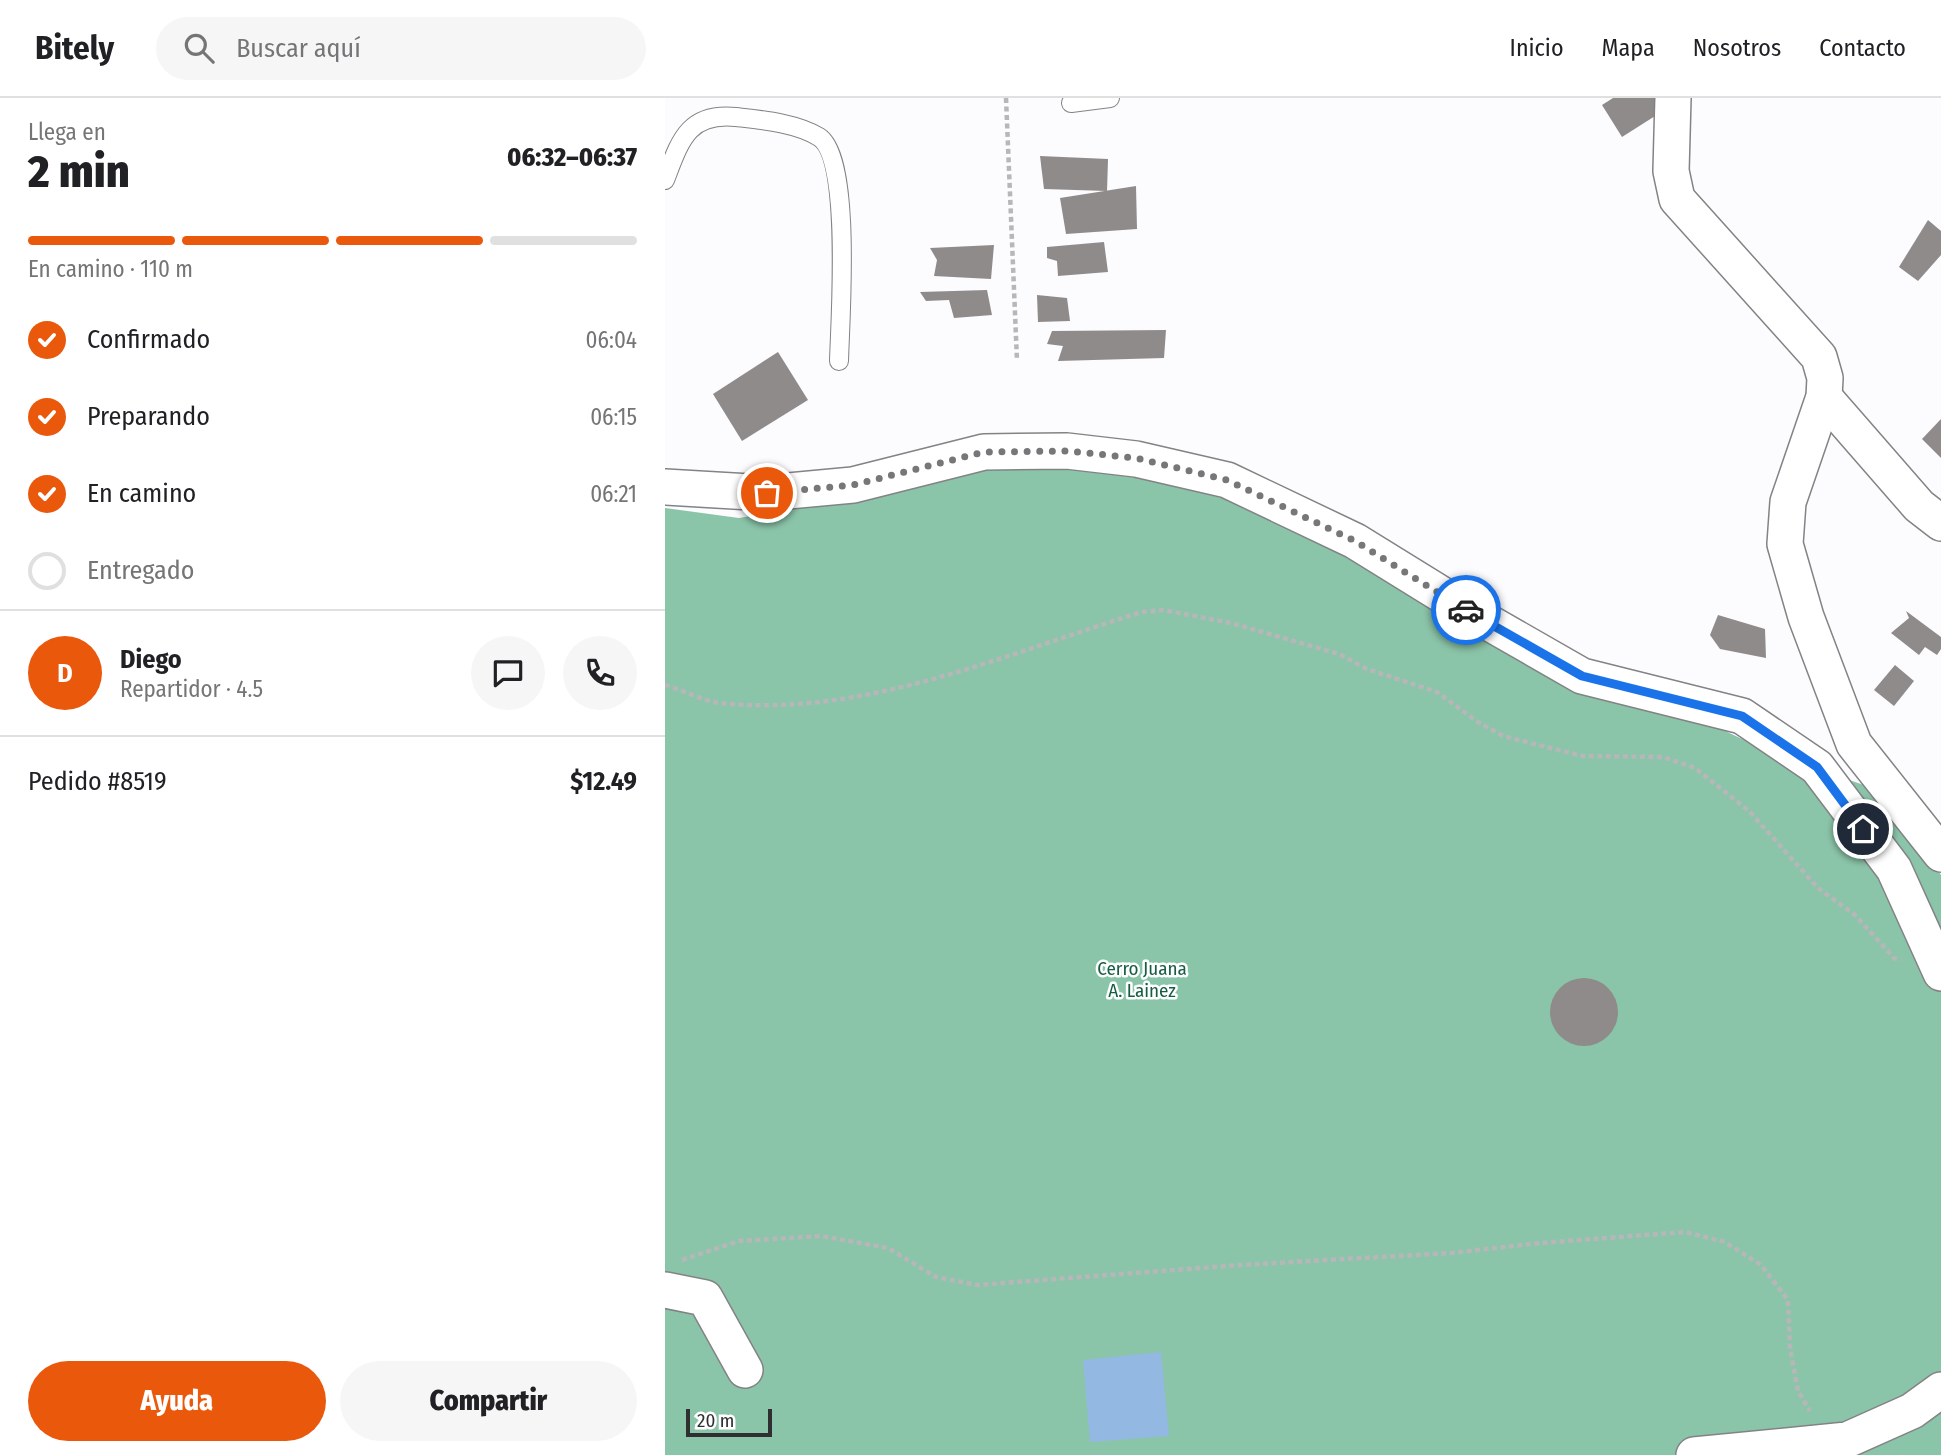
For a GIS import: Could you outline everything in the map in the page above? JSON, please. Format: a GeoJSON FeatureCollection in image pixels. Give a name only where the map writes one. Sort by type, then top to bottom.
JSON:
{"type":"FeatureCollection","features":[{"type":"Feature","properties":{"kind":"street"},"geometry":{"type":"LineString","coordinates":[[1673,98],[1671,171],[1677,199],[1819,357],[1825,378],[1824,397],[1788,502],[1785,544],[1806,617],[1854,744],[1941,853]]}},
{"type":"Feature","properties":{"kind":"street"},"geometry":{"type":"LineString","coordinates":[[1824,397],[1919,506],[1941,523]]}},
{"type":"Feature","properties":{"kind":"street"},"geometry":{"type":"LineString","coordinates":[[665,487],[767,493],[853,485],[984,452],[1067,451],[1136,458],[1227,480],[1355,541],[1465,609],[1582,676],[1742,716],[1817,767],[1894,869],[1941,973]]}},
{"type":"Feature","properties":{"kind":"street"},"geometry":{"type":"LineString","coordinates":[[671,1276],[705,1298],[745,1370]]}},
{"type":"Feature","properties":{"kind":"street"},"geometry":{"type":"LineString","coordinates":[[1694,1455],[1847,1440],[1912,1411],[1941,1390]]}},
{"type":"Feature","properties":{"kind":"lane"},"geometry":{"type":"LineString","coordinates":[[1071,103],[1111,98]]}},
{"type":"Feature","properties":{"kind":"lane"},"geometry":{"type":"LineString","coordinates":[[665,180],[687,134],[697,122],[704,119],[721,116],[754,119],[800,129],[821,138],[830,152],[840,196],[839,361]]}},
{"type":"Feature","properties":{"kind":"path"},"geometry":{"type":"LineString","coordinates":[[1006,98],[1017,361]]}},
{"type":"Feature","properties":{"kind":"path"},"geometry":{"type":"LineString","coordinates":[[665,685],[717,703],[789,705],[866,695],[909,685],[1142,612],[1163,610],[1231,623],[1339,654],[1367,669],[1437,692],[1478,722],[1503,736],[1582,756],[1663,757],[1695,768],[1749,811],[1818,888],[1855,915],[1894,958],[1906,962]]}},
{"type":"Feature","properties":{"kind":"path"},"geometry":{"type":"LineString","coordinates":[[671,1276],[740,1241],[821,1236],[888,1248],[936,1277],[977,1285],[1226,1266],[1451,1253],[1685,1232],[1725,1242],[1761,1265],[1788,1300],[1790,1348],[1798,1391],[1828,1442]]}},
{"type":"Feature","properties":{"kind":"green space","name":"Cerro Juana A. Lainez"},"geometry":{"type":"Polygon","coordinates":[[[1023,466],[1119,473],[1263,508],[1411,582],[1780,757],[1885,792],[1941,875],[1941,1455],[665,1455],[665,508],[739,518],[849,499],[951,473],[1023,466]]]}},
{"type":"Feature","properties":{"kind":"water"},"geometry":{"type":"Polygon","coordinates":[[[1161,1352],[1169,1436],[1090,1442],[1083,1360],[1161,1352]]]}},
{"type":"Feature","properties":{"kind":"building"},"geometry":{"type":"Polygon","coordinates":[[[1613,98],[1655,98],[1663,111],[1622,137],[1602,105],[1613,98]]]}},
{"type":"Feature","properties":{"kind":"building"},"geometry":{"type":"Polygon","coordinates":[[[1040,156],[1108,159],[1107,191],[1044,189],[1040,156]]]}},
{"type":"Feature","properties":{"kind":"building"},"geometry":{"type":"Polygon","coordinates":[[[1136,186],[1137,229],[1066,234],[1060,198],[1136,186]]]}},
{"type":"Feature","properties":{"kind":"building"},"geometry":{"type":"Polygon","coordinates":[[[1928,220],[1941,231],[1941,255],[1918,281],[1899,267],[1928,220]]]}},
{"type":"Feature","properties":{"kind":"building"},"geometry":{"type":"Polygon","coordinates":[[[1104,242],[1108,272],[1058,276],[1057,261],[1047,258],[1047,247],[1104,242]]]}},
{"type":"Feature","properties":{"kind":"building"},"geometry":{"type":"Polygon","coordinates":[[[994,245],[991,279],[934,276],[937,260],[930,248],[994,245]]]}},
{"type":"Feature","properties":{"kind":"building"},"geometry":{"type":"Polygon","coordinates":[[[987,290],[992,315],[954,318],[949,300],[926,301],[920,292],[987,290]]]}},
{"type":"Feature","properties":{"kind":"building"},"geometry":{"type":"Polygon","coordinates":[[[1037,295],[1067,298],[1070,321],[1038,322],[1037,295]]]}},
{"type":"Feature","properties":{"kind":"building"},"geometry":{"type":"Polygon","coordinates":[[[1166,330],[1164,358],[1058,361],[1063,346],[1047,344],[1052,331],[1166,330]]]}},
{"type":"Feature","properties":{"kind":"building"},"geometry":{"type":"Polygon","coordinates":[[[778,352],[808,400],[742,441],[713,394],[778,352]]]}},
{"type":"Feature","properties":{"kind":"building"},"geometry":{"type":"Polygon","coordinates":[[[1941,419],[1941,458],[1922,439],[1941,419]]]}},
{"type":"Feature","properties":{"kind":"building"},"geometry":{"type":"Polygon","coordinates":[[[1906,611],[1941,637],[1941,649],[1937,655],[1925,647],[1919,655],[1891,633],[1909,618],[1906,611]]]}},
{"type":"Feature","properties":{"kind":"building"},"geometry":{"type":"Polygon","coordinates":[[[1718,615],[1765,629],[1766,658],[1720,649],[1710,635],[1718,615]]]}},
{"type":"Feature","properties":{"kind":"building"},"geometry":{"type":"Polygon","coordinates":[[[1895,665],[1914,681],[1894,706],[1874,690],[1895,665]]]}},
{"type":"Feature","properties":{"kind":"building"},"geometry":{"type":"Polygon","coordinates":[[[1584,978],[1597,981],[1608,988],[1615,999],[1618,1012],[1615,1025],[1608,1036],[1597,1043],[1584,1046],[1571,1043],[1560,1036],[1553,1025],[1550,1012],[1553,999],[1560,988],[1571,981],[1584,978]]]}},
{"type":"Feature","properties":{"kind":"way so far"},"geometry":{"type":"LineString","coordinates":[[767,493],[853,485],[984,452],[1067,451],[1136,458],[1227,480],[1355,541],[1466,610]]}},
{"type":"Feature","properties":{"kind":"route"},"geometry":{"type":"LineString","coordinates":[[1466,610],[1582,676],[1742,716],[1817,767],[1863,829]]}}]}
